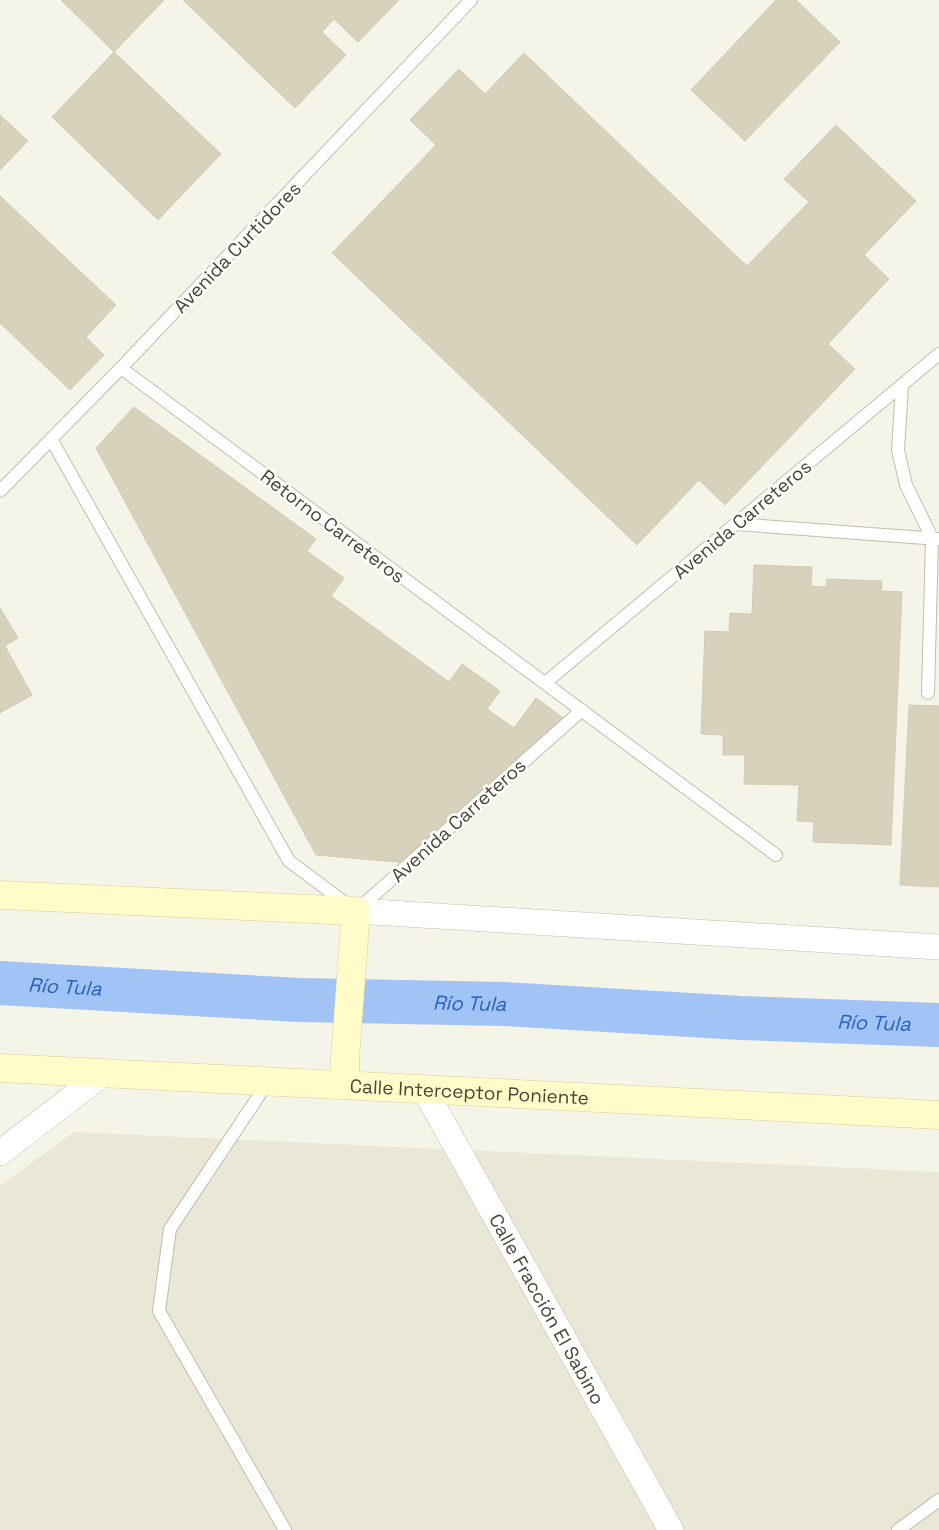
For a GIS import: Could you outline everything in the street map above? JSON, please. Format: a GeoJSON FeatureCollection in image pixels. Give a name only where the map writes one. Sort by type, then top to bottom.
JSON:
{"type":"FeatureCollection","features":[{"type":"Feature","properties":{"kind":"main road"},"geometry":{"type":"LineString","coordinates":[[0,896],[355,919],[345,1072]]}},
{"type":"Feature","properties":{"kind":"main road","name":"Calle Interceptor Poniente"},"geometry":{"type":"LineString","coordinates":[[0,1068],[269,1081],[345,1072],[424,1089],[939,1115]]}},
{"type":"Feature","properties":{"kind":"street"},"geometry":{"type":"LineString","coordinates":[[355,919],[939,947]]}},
{"type":"Feature","properties":{"kind":"street"},"geometry":{"type":"LineString","coordinates":[[0,1153],[104,1073]]}},
{"type":"Feature","properties":{"kind":"street","name":"Calle Fracción El Sabino"},"geometry":{"type":"LineString","coordinates":[[424,1089],[672,1530]]}},
{"type":"Feature","properties":{"kind":"lane","name":"Avenida Curtidores"},"geometry":{"type":"LineString","coordinates":[[0,491],[471,0]]}},
{"type":"Feature","properties":{"kind":"lane","name":"Avenida Carreteros"},"geometry":{"type":"LineString","coordinates":[[545,683],[939,354]]}},
{"type":"Feature","properties":{"kind":"lane","name":"Retorno Carreteros"},"geometry":{"type":"LineString","coordinates":[[120,368],[776,855]]}},
{"type":"Feature","properties":{"kind":"lane"},"geometry":{"type":"LineString","coordinates":[[902,385],[898,450],[906,485],[935,538],[928,693]]}},
{"type":"Feature","properties":{"kind":"lane"},"geometry":{"type":"LineString","coordinates":[[51,439],[289,861],[355,919]]}},
{"type":"Feature","properties":{"kind":"lane"},"geometry":{"type":"LineString","coordinates":[[736,524],[935,538]]}},
{"type":"Feature","properties":{"kind":"lane","name":"Avenida Carreteros"},"geometry":{"type":"LineString","coordinates":[[355,919],[582,710]]}},
{"type":"Feature","properties":{"kind":"lane"},"geometry":{"type":"LineString","coordinates":[[269,1081],[170,1229],[159,1311],[285,1530]]}},
{"type":"Feature","properties":{"kind":"lane"},"geometry":{"type":"LineString","coordinates":[[898,1530],[939,1500]]}},
{"type":"Feature","properties":{"kind":"shaded area"},"geometry":{"type":"Polygon","coordinates":[[[74,1132],[939,1172],[939,1530],[0,1530],[0,1186],[74,1132]]]}},
{"type":"Feature","properties":{"kind":"building"},"geometry":{"type":"Polygon","coordinates":[[[61,0],[164,0],[114,52],[61,0]]]}},
{"type":"Feature","properties":{"kind":"building"},"geometry":{"type":"Polygon","coordinates":[[[183,0],[399,0],[358,42],[334,19],[322,32],[346,55],[295,108],[183,0]]]}},
{"type":"Feature","properties":{"kind":"building"},"geometry":{"type":"Polygon","coordinates":[[[776,0],[796,0],[840,42],[745,141],[691,90],[776,0]]]}},
{"type":"Feature","properties":{"kind":"building"},"geometry":{"type":"Polygon","coordinates":[[[114,52],[221,154],[158,220],[52,117],[114,52]]]}},
{"type":"Feature","properties":{"kind":"building"},"geometry":{"type":"Polygon","coordinates":[[[524,53],[747,266],[809,202],[784,179],[836,125],[916,201],[864,255],[889,279],[828,344],[855,369],[725,505],[699,480],[637,545],[332,253],[436,145],[410,120],[459,69],[485,94],[524,53]]]}},
{"type":"Feature","properties":{"kind":"building"},"geometry":{"type":"Polygon","coordinates":[[[0,115],[28,141],[0,170],[0,115]]]}},
{"type":"Feature","properties":{"kind":"building"},"geometry":{"type":"Polygon","coordinates":[[[0,196],[116,305],[86,337],[104,355],[70,390],[0,323],[0,196]]]}},
{"type":"Feature","properties":{"kind":"building"},"geometry":{"type":"Polygon","coordinates":[[[134,407],[316,539],[307,551],[344,578],[331,596],[449,682],[462,664],[500,691],[487,709],[514,728],[536,698],[569,722],[410,863],[316,855],[96,448],[134,407]]]}},
{"type":"Feature","properties":{"kind":"building"},"geometry":{"type":"Polygon","coordinates":[[[754,565],[812,567],[811,586],[826,587],[827,579],[882,581],[881,591],[902,592],[891,845],[813,842],[814,822],[797,821],[799,785],[744,784],[745,755],[723,755],[723,735],[701,734],[705,631],[729,632],[730,613],[752,614],[754,565]]]}},
{"type":"Feature","properties":{"kind":"building"},"geometry":{"type":"Polygon","coordinates":[[[0,608],[18,638],[5,646],[32,695],[0,713],[0,608]]]}},
{"type":"Feature","properties":{"kind":"building"},"geometry":{"type":"Polygon","coordinates":[[[909,705],[939,706],[939,887],[900,885],[909,705]]]}},
{"type":"Feature","properties":{"kind":"waterway","name":"Río Tula"},"geometry":{"type":"LineString","coordinates":[[0,983],[299,1000],[505,1004],[741,1018],[939,1025]]}}]}
